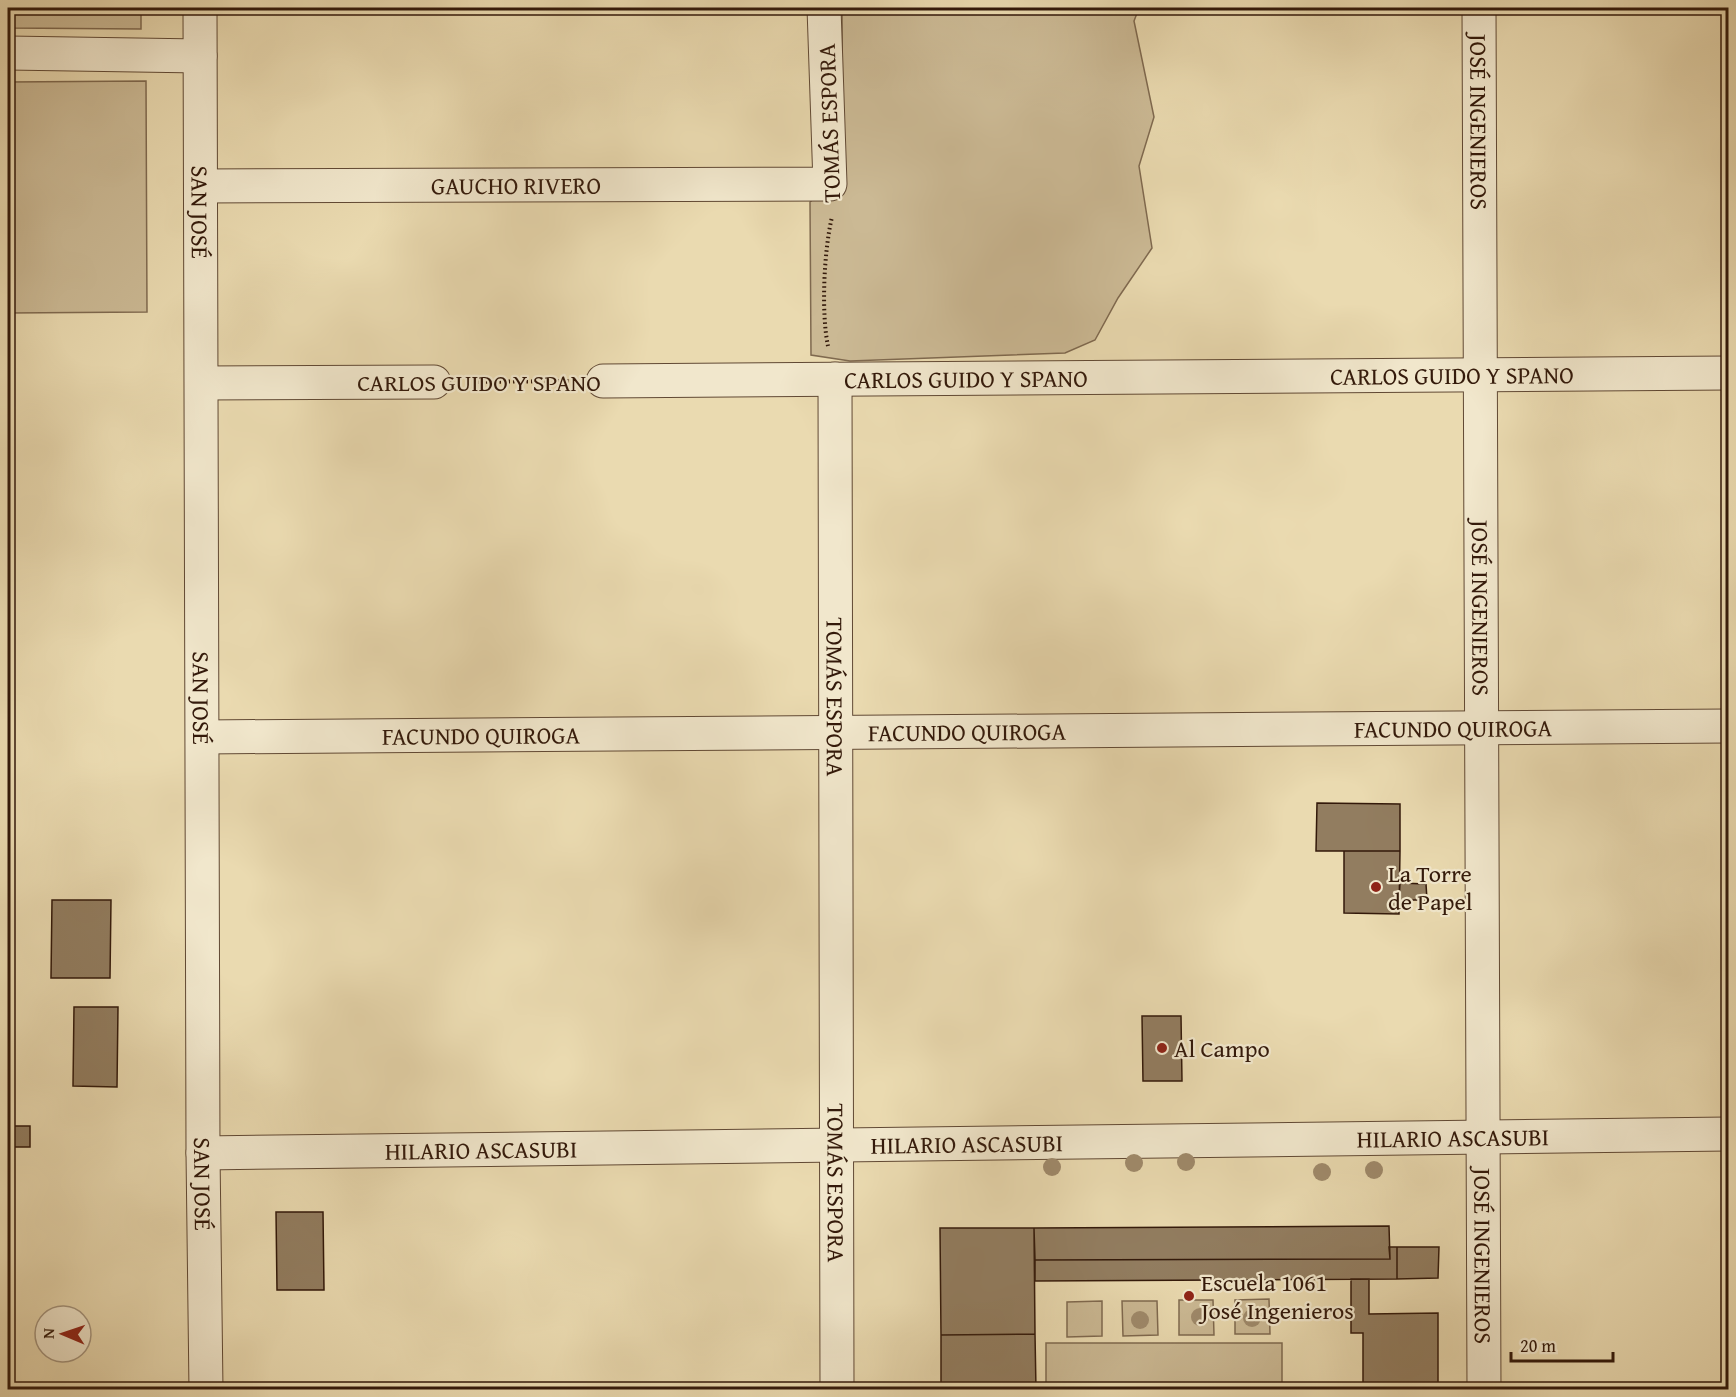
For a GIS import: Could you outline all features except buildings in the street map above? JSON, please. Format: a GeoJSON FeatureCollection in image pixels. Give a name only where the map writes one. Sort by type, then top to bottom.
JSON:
{"type":"FeatureCollection","features":[{"type":"Feature","properties":{"kind":"street","name":"SAN JOSÉ"},"geometry":{"type":"LineString","coordinates":[[200,8],[203,1153],[206,1389]]}},
{"type":"Feature","properties":{"kind":"street","name":"TOMÁS ESPORA"},"geometry":{"type":"LineString","coordinates":[[824,8],[830,184]]}},
{"type":"Feature","properties":{"kind":"street","name":"JOSÉ INGENIEROS"},"geometry":{"type":"LineString","coordinates":[[1479,8],[1484,1389]]}},
{"type":"Feature","properties":{"kind":"street"},"geometry":{"type":"LineString","coordinates":[[8,53],[200,56]]}},
{"type":"Feature","properties":{"kind":"street","name":"GAUCHO RIVERO"},"geometry":{"type":"LineString","coordinates":[[201,186],[830,184]]}},
{"type":"Feature","properties":{"kind":"street","name":"CARLOS GUIDO Y SPANO"},"geometry":{"type":"LineString","coordinates":[[603,381],[1728,373]]}},
{"type":"Feature","properties":{"kind":"street","name":"TOMÁS ESPORA"},"geometry":{"type":"LineString","coordinates":[[835,379],[837,1389]]}},
{"type":"Feature","properties":{"kind":"street","name":"CARLOS GUIDO Y SPANO"},"geometry":{"type":"LineString","coordinates":[[202,383],[434,382]]}},
{"type":"Feature","properties":{"kind":"street","name":"FACUNDO QUIROGA"},"geometry":{"type":"LineString","coordinates":[[203,737],[1728,726]]}},
{"type":"Feature","properties":{"kind":"street","name":"HILARIO ASCASUBI"},"geometry":{"type":"LineString","coordinates":[[203,1153],[1728,1134]]}},
{"type":"Feature","properties":{"kind":"path","name":"TOMÁS ESPORA"},"geometry":{"type":"LineString","coordinates":[[830,184],[834,211],[826,240],[825,331],[835,379]]}},
{"type":"Feature","properties":{"kind":"path","name":"CARLOS GUIDO Y SPANO"},"geometry":{"type":"LineString","coordinates":[[434,382],[603,381]]}},
{"type":"Feature","properties":{"kind":"shaded area"},"geometry":{"type":"Polygon","coordinates":[[[8,8],[141,8],[141,29],[8,28],[8,8]]]}},
{"type":"Feature","properties":{"kind":"shaded area"},"geometry":{"type":"Polygon","coordinates":[[[842,8],[1139,8],[1134,21],[1154,117],[1139,166],[1152,248],[1118,298],[1095,340],[1065,353],[850,361],[811,355],[810,202],[843,176],[842,8]]]}},
{"type":"Feature","properties":{"kind":"shaded area"},"geometry":{"type":"Polygon","coordinates":[[[146,81],[147,312],[8,313],[8,82],[146,81]]]}},
{"type":"Feature","properties":{"kind":"shaded area"},"geometry":{"type":"Polygon","coordinates":[[[1269,1299],[1270,1334],[1235,1334],[1235,1300],[1269,1299]]]}},
{"type":"Feature","properties":{"kind":"shaded area"},"geometry":{"type":"Polygon","coordinates":[[[1179,1300],[1213,1300],[1214,1335],[1179,1335],[1179,1300]]]}},
{"type":"Feature","properties":{"kind":"shaded area"},"geometry":{"type":"Polygon","coordinates":[[[1102,1301],[1102,1336],[1067,1337],[1067,1302],[1102,1301]]]}},
{"type":"Feature","properties":{"kind":"shaded area"},"geometry":{"type":"Polygon","coordinates":[[[1122,1301],[1157,1301],[1158,1335],[1123,1336],[1122,1301]]]}},
{"type":"Feature","properties":{"kind":"shaded area"},"geometry":{"type":"Polygon","coordinates":[[[1046,1343],[1282,1343],[1282,1389],[1046,1389],[1046,1343]]]}},
{"type":"Feature","properties":{"kind":"place","name":"La Torre de Papel"},"geometry":{"type":"Point","coordinates":[1376,887]}},
{"type":"Feature","properties":{"kind":"place","name":"Al Campo"},"geometry":{"type":"Point","coordinates":[1162,1048]}},
{"type":"Feature","properties":{"kind":"place","name":"Escuela 1061 José Ingenieros"},"geometry":{"type":"Point","coordinates":[1189,1296]}}]}
